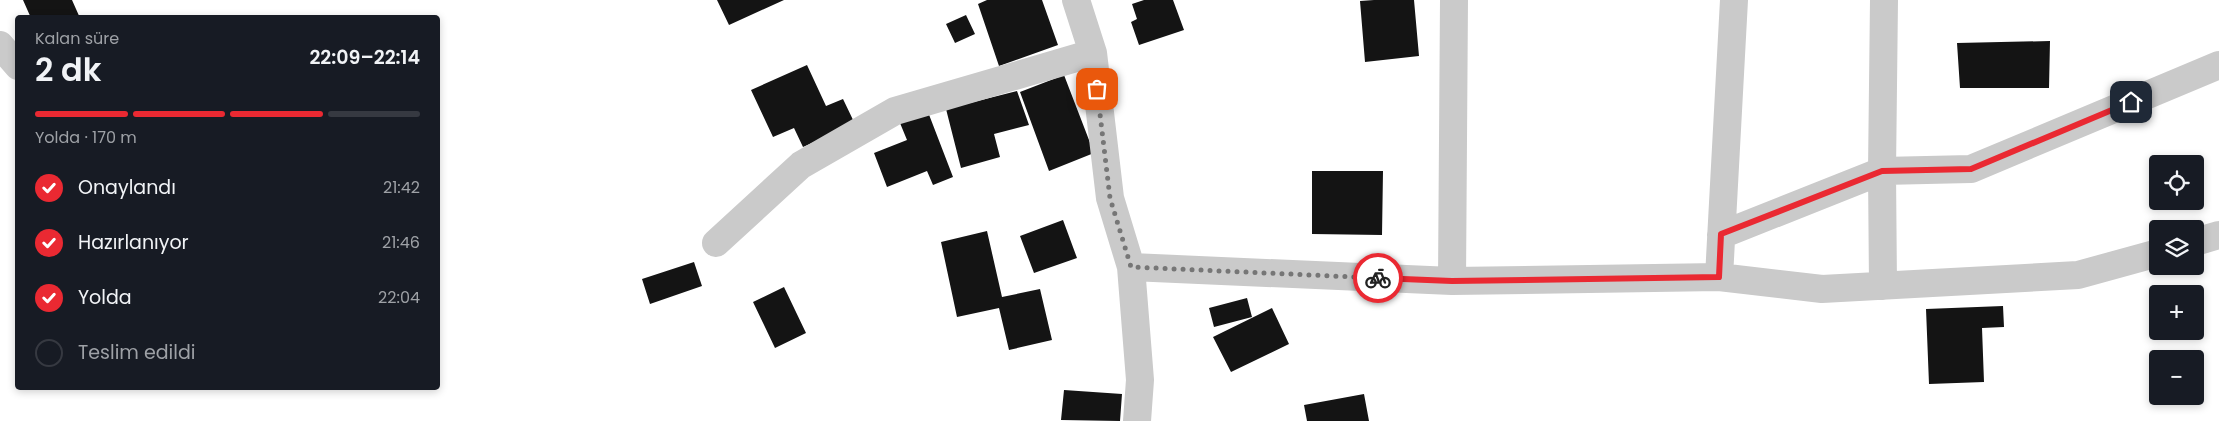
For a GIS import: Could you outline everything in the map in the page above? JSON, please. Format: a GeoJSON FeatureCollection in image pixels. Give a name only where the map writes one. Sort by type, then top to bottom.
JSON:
{"type":"FeatureCollection","features":[{"type":"Feature","properties":{"kind":"street"},"geometry":{"type":"LineString","coordinates":[[1076,0],[1093,53],[1110,198],[1131,267],[1140,380],[1137,421]]}},
{"type":"Feature","properties":{"kind":"street"},"geometry":{"type":"LineString","coordinates":[[1452,281],[1454,0]]}},
{"type":"Feature","properties":{"kind":"street"},"geometry":{"type":"LineString","coordinates":[[1719,277],[1734,0]]}},
{"type":"Feature","properties":{"kind":"street"},"geometry":{"type":"LineString","coordinates":[[1883,286],[1884,0]]}},
{"type":"Feature","properties":{"kind":"street"},"geometry":{"type":"LineString","coordinates":[[0,45],[15,62]]}},
{"type":"Feature","properties":{"kind":"street"},"geometry":{"type":"LineString","coordinates":[[716,243],[801,165],[896,111],[1093,53]]}},
{"type":"Feature","properties":{"kind":"street"},"geometry":{"type":"LineString","coordinates":[[1721,234],[1882,171],[1971,169],[2219,64]]}},
{"type":"Feature","properties":{"kind":"street"},"geometry":{"type":"LineString","coordinates":[[2204,239],[2219,235]]}},
{"type":"Feature","properties":{"kind":"street"},"geometry":{"type":"LineString","coordinates":[[1131,267],[1452,281],[1719,277],[1822,289],[2078,276],[2149,256]]}},
{"type":"Feature","properties":{"kind":"building"},"geometry":{"type":"Polygon","coordinates":[[[23,0],[72,0],[79,15],[30,15],[23,0]]]}},
{"type":"Feature","properties":{"kind":"building"},"geometry":{"type":"Polygon","coordinates":[[[717,0],[784,0],[729,25],[717,0]]]}},
{"type":"Feature","properties":{"kind":"building"},"geometry":{"type":"Polygon","coordinates":[[[987,0],[1042,0],[1058,45],[999,66],[978,4],[987,0]]]}},
{"type":"Feature","properties":{"kind":"building"},"geometry":{"type":"Polygon","coordinates":[[[1144,0],[1173,0],[1184,30],[1139,45],[1131,22],[1137,19],[1132,4],[1144,0]]]}},
{"type":"Feature","properties":{"kind":"building"},"geometry":{"type":"Polygon","coordinates":[[[1414,0],[1419,56],[1365,62],[1360,1],[1414,0]]]}},
{"type":"Feature","properties":{"kind":"building"},"geometry":{"type":"Polygon","coordinates":[[[966,15],[975,34],[955,43],[946,24],[966,15]]]}},
{"type":"Feature","properties":{"kind":"building"},"geometry":{"type":"Polygon","coordinates":[[[2050,41],[2049,88],[1960,88],[1957,43],[2050,41]]]}},
{"type":"Feature","properties":{"kind":"building"},"geometry":{"type":"Polygon","coordinates":[[[807,65],[826,106],[843,99],[855,124],[803,147],[794,128],[773,137],[751,90],[807,65]]]}},
{"type":"Feature","properties":{"kind":"building"},"geometry":{"type":"Polygon","coordinates":[[[1064,75],[1094,153],[1049,171],[1020,92],[1064,75]]]}},
{"type":"Feature","properties":{"kind":"building"},"geometry":{"type":"Polygon","coordinates":[[[1017,91],[1029,125],[994,134],[1000,157],[961,168],[946,109],[1017,91]]]}},
{"type":"Feature","properties":{"kind":"building"},"geometry":{"type":"Polygon","coordinates":[[[928,112],[953,177],[933,185],[927,171],[887,187],[874,153],[907,140],[900,123],[928,112]]]}},
{"type":"Feature","properties":{"kind":"building"},"geometry":{"type":"Polygon","coordinates":[[[1312,171],[1383,171],[1382,235],[1312,234],[1312,171]]]}},
{"type":"Feature","properties":{"kind":"building"},"geometry":{"type":"Polygon","coordinates":[[[1063,220],[1077,258],[1034,273],[1020,236],[1063,220]]]}},
{"type":"Feature","properties":{"kind":"building"},"geometry":{"type":"Polygon","coordinates":[[[987,231],[1002,297],[1040,289],[1052,340],[1009,350],[999,308],[957,317],[941,242],[987,231]]]}},
{"type":"Feature","properties":{"kind":"building"},"geometry":{"type":"Polygon","coordinates":[[[694,262],[702,286],[650,304],[642,279],[694,262]]]}},
{"type":"Feature","properties":{"kind":"building"},"geometry":{"type":"Polygon","coordinates":[[[784,287],[806,333],[775,348],[753,302],[784,287]]]}},
{"type":"Feature","properties":{"kind":"building"},"geometry":{"type":"Polygon","coordinates":[[[1247,298],[1252,317],[1214,327],[1209,308],[1247,298]]]}},
{"type":"Feature","properties":{"kind":"building"},"geometry":{"type":"Polygon","coordinates":[[[2003,306],[2004,327],[1982,328],[1984,382],[1929,384],[1926,309],[2003,306]]]}},
{"type":"Feature","properties":{"kind":"building"},"geometry":{"type":"Polygon","coordinates":[[[1272,308],[1289,344],[1231,372],[1213,337],[1272,308]]]}},
{"type":"Feature","properties":{"kind":"building"},"geometry":{"type":"Polygon","coordinates":[[[1064,390],[1122,394],[1120,421],[1061,420],[1064,390]]]}},
{"type":"Feature","properties":{"kind":"building"},"geometry":{"type":"Polygon","coordinates":[[[1364,394],[1369,421],[1307,421],[1304,405],[1364,394]]]}},
{"type":"Feature","properties":{"kind":"way so far"},"geometry":{"type":"LineString","coordinates":[[1097,89],[1110,198],[1131,267],[1378,278]]}},
{"type":"Feature","properties":{"kind":"route"},"geometry":{"type":"LineString","coordinates":[[1378,278],[1452,281],[1719,277],[1721,234],[1882,171],[1971,169],[2131,102]]}}]}
